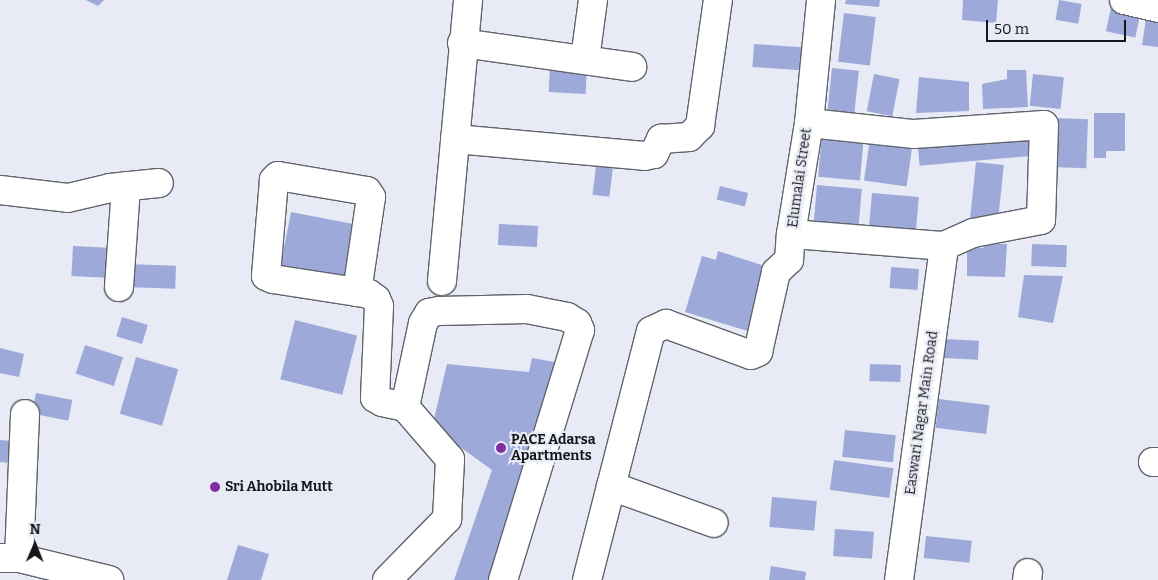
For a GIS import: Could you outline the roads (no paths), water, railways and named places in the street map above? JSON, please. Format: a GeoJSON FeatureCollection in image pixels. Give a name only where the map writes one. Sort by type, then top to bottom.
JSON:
{"type":"FeatureCollection","features":[{"type":"Feature","properties":{"kind":"street"},"geometry":{"type":"LineString","coordinates":[[442,281],[462,43],[468,0]]}},
{"type":"Feature","properties":{"kind":"street"},"geometry":{"type":"LineString","coordinates":[[585,59],[593,0]]}},
{"type":"Feature","properties":{"kind":"street"},"geometry":{"type":"LineString","coordinates":[[455,139],[644,156],[654,154],[661,139],[689,137],[700,126],[718,0]]}},
{"type":"Feature","properties":{"kind":"street","name":"Elumalai Street"},"geometry":{"type":"LineString","coordinates":[[821,0],[809,123],[792,234],[944,246]]}},
{"type":"Feature","properties":{"kind":"street"},"geometry":{"type":"LineString","coordinates":[[1124,0],[1158,8]]}},
{"type":"Feature","properties":{"kind":"street"},"geometry":{"type":"LineString","coordinates":[[462,43],[632,67]]}},
{"type":"Feature","properties":{"kind":"street"},"geometry":{"type":"LineString","coordinates":[[809,123],[914,134],[1044,125],[1041,220],[973,233],[944,246]]}},
{"type":"Feature","properties":{"kind":"street"},"geometry":{"type":"LineString","coordinates":[[357,292],[371,197],[367,191],[278,176],[274,180],[266,276],[357,292],[369,294],[379,306],[375,398],[382,402],[405,407],[450,459],[447,519],[387,580]]}},
{"type":"Feature","properties":{"kind":"street"},"geometry":{"type":"LineString","coordinates":[[0,190],[68,198],[126,186],[159,183]]}},
{"type":"Feature","properties":{"kind":"street"},"geometry":{"type":"LineString","coordinates":[[119,287],[126,186]]}},
{"type":"Feature","properties":{"kind":"street"},"geometry":{"type":"LineString","coordinates":[[593,578],[611,486],[651,331],[666,324],[751,355],[758,352],[776,272],[790,260],[792,234]]}},
{"type":"Feature","properties":{"kind":"street","name":"Easwari Nagar Main Road"},"geometry":{"type":"LineString","coordinates":[[899,580],[944,246]]}},
{"type":"Feature","properties":{"kind":"street"},"geometry":{"type":"LineString","coordinates":[[405,407],[423,323],[429,314],[527,309],[567,317],[577,323],[580,330],[504,580]]}},
{"type":"Feature","properties":{"kind":"street"},"geometry":{"type":"LineString","coordinates":[[25,414],[10,558],[109,580]]}},
{"type":"Feature","properties":{"kind":"street"},"geometry":{"type":"LineString","coordinates":[[611,486],[714,523]]}},
{"type":"Feature","properties":{"kind":"place","name":"PACE Adarsa Apartments"},"geometry":{"type":"Point","coordinates":[501,448]}},
{"type":"Feature","properties":{"kind":"place","name":"Sri Ahobila Mutt"},"geometry":{"type":"Point","coordinates":[215,487]}}]}
